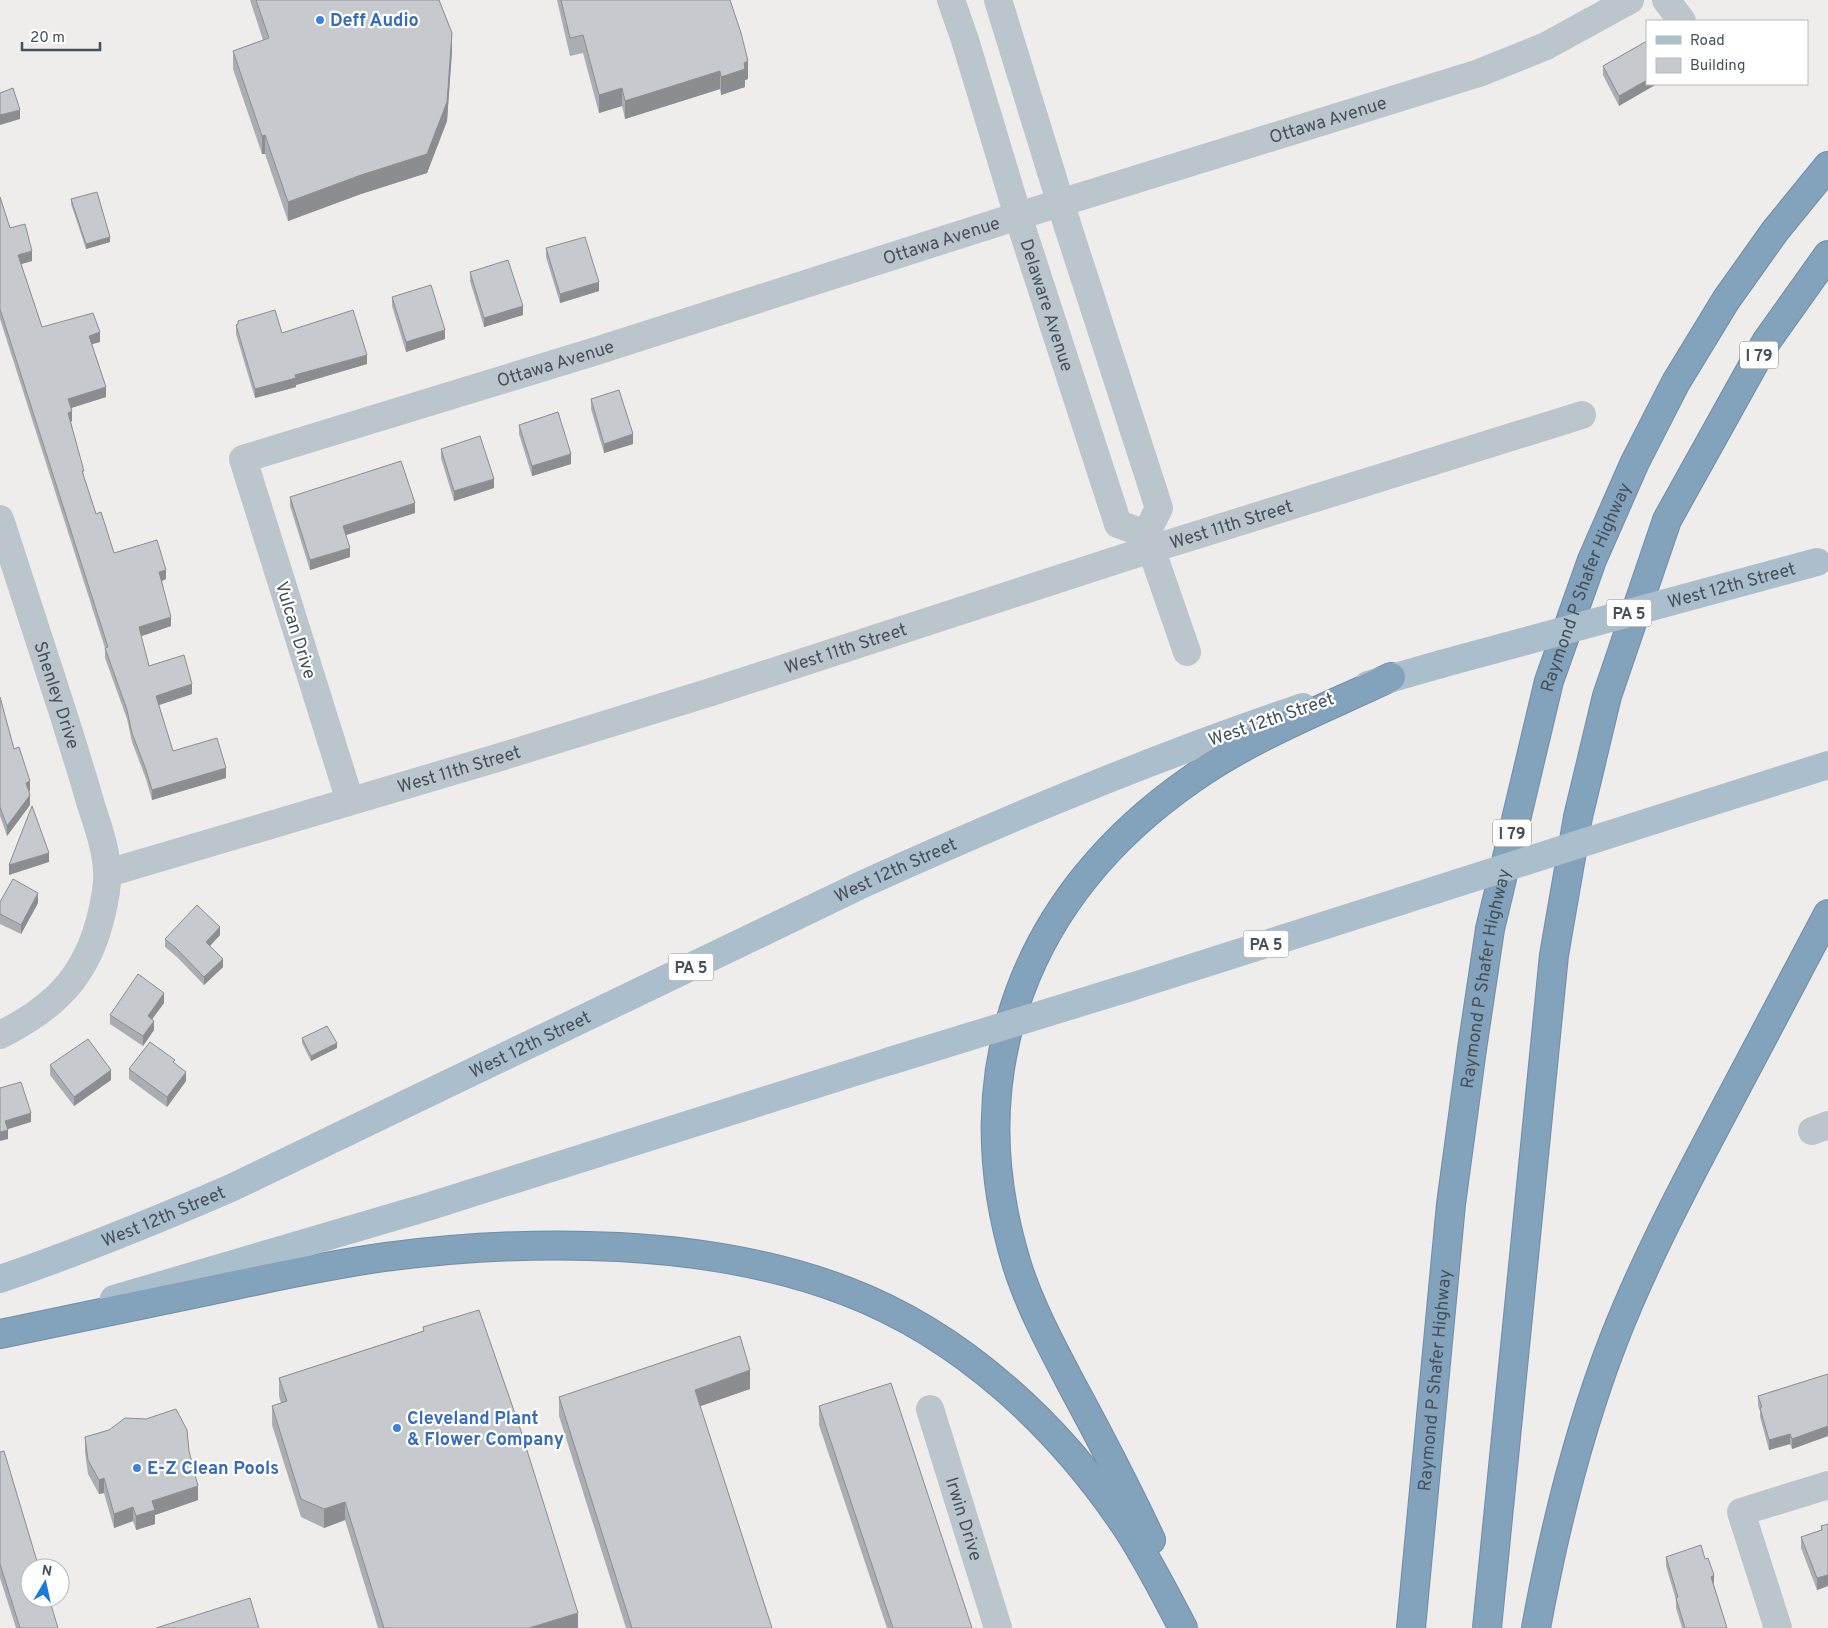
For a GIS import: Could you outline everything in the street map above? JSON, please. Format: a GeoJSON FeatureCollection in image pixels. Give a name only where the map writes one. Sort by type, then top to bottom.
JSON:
{"type":"FeatureCollection","features":[{"type":"Feature","properties":{"kind":"highway","name":"Raymond P Shafer Highway"},"geometry":{"type":"LineString","coordinates":[[1411,1628],[1451,1204],[1472,1049],[1490,929],[1549,681],[1596,551],[1634,462],[1676,382],[1726,300],[1774,231],[1828,166]]}},
{"type":"Feature","properties":{"kind":"highway","name":"I 79"},"geometry":{"type":"LineString","coordinates":[[1486,1628],[1554,955],[1578,817],[1608,696],[1667,520],[1766,342],[1828,255]]}},
{"type":"Feature","properties":{"kind":"highway"},"geometry":{"type":"LineString","coordinates":[[1700,460],[1828,287]]}},
{"type":"Feature","properties":{"kind":"highway"},"geometry":{"type":"LineString","coordinates":[[1190,1628],[1128,1490],[1045,1333],[1030,1301],[1017,1265],[1001,1192],[997,1148],[999,1089],[1008,1026],[1020,990],[1035,955],[1053,922],[1104,854],[1135,824],[1172,793],[1228,757],[1265,737],[1391,677]]}},
{"type":"Feature","properties":{"kind":"highway"},"geometry":{"type":"LineString","coordinates":[[1536,1628],[1558,1520],[1578,1444],[1596,1386],[1615,1338],[1656,1243],[1680,1194],[1828,914]]}},
{"type":"Feature","properties":{"kind":"highway"},"geometry":{"type":"LineString","coordinates":[[0,1334],[301,1271],[432,1252],[525,1246],[616,1247],[703,1256],[780,1269],[849,1292],[917,1326],[983,1370],[1015,1398],[1046,1427],[1101,1492],[1127,1527],[1183,1628]]}},
{"type":"Feature","properties":{"kind":"main road","name":"West 12th Street"},"geometry":{"type":"LineString","coordinates":[[0,1279],[147,1225],[231,1188],[861,885],[1024,812],[1212,738],[1391,677],[1822,561]]}},
{"type":"Feature","properties":{"kind":"main road","name":"PA 5"},"geometry":{"type":"LineString","coordinates":[[0,1334],[424,1208],[1131,987],[1828,764]]}},
{"type":"Feature","properties":{"kind":"street","name":"Delaware Avenue"},"geometry":{"type":"LineString","coordinates":[[950,0],[965,40],[1018,216],[1118,524],[1149,542]]}},
{"type":"Feature","properties":{"kind":"street"},"geometry":{"type":"LineString","coordinates":[[998,0],[1159,508],[1149,542],[1187,652]]}},
{"type":"Feature","properties":{"kind":"street","name":"Ottawa Avenue"},"geometry":{"type":"LineString","coordinates":[[243,459],[593,352],[1018,216],[1479,73],[1546,46],[1630,0]]}},
{"type":"Feature","properties":{"kind":"street"},"geometry":{"type":"LineString","coordinates":[[1666,0],[1681,20]]}},
{"type":"Feature","properties":{"kind":"street","name":"West 11th Street"},"geometry":{"type":"LineString","coordinates":[[108,874],[711,692],[1149,542],[1582,414]]}},
{"type":"Feature","properties":{"kind":"street","name":"Vulcan Drive"},"geometry":{"type":"LineString","coordinates":[[243,459],[350,801]]}},
{"type":"Feature","properties":{"kind":"street","name":"Shenley Drive"},"geometry":{"type":"LineString","coordinates":[[0,519],[82,772],[105,852],[108,874],[97,933],[86,957],[70,984],[50,1005],[23,1024],[0,1035]]}},
{"type":"Feature","properties":{"kind":"street","name":"Irwin Drive"},"geometry":{"type":"LineString","coordinates":[[930,1409],[998,1628]]}},
{"type":"Feature","properties":{"kind":"street"},"geometry":{"type":"LineString","coordinates":[[1778,1628],[1741,1512],[1828,1485]]}},
{"type":"Feature","properties":{"kind":"building"},"geometry":{"type":"Polygon","coordinates":[[[256,0],[439,0],[452,33],[447,102],[427,154],[361,175],[288,202],[265,135],[262,136],[233,51],[269,38],[256,0]]]}},
{"type":"Feature","properties":{"kind":"building"},"geometry":{"type":"Polygon","coordinates":[[[561,0],[730,0],[748,61],[744,63],[745,69],[721,77],[720,71],[625,101],[622,88],[599,95],[583,35],[570,38],[561,0]]]}},
{"type":"Feature","properties":{"kind":"building"},"geometry":{"type":"Polygon","coordinates":[[[1646,42],[1646,81],[1619,96],[1603,66],[1646,42]]]}},
{"type":"Feature","properties":{"kind":"building"},"geometry":{"type":"Polygon","coordinates":[[[13,88],[20,110],[0,115],[0,93],[13,88]]]}},
{"type":"Feature","properties":{"kind":"building"},"geometry":{"type":"Polygon","coordinates":[[[97,192],[110,237],[86,244],[71,199],[97,192]]]}},
{"type":"Feature","properties":{"kind":"building"},"geometry":{"type":"Polygon","coordinates":[[[0,197],[10,228],[25,224],[32,251],[18,255],[42,327],[93,313],[100,332],[89,336],[106,387],[68,399],[72,411],[68,413],[84,471],[82,471],[96,514],[101,512],[114,553],[157,540],[166,570],[159,572],[171,617],[139,627],[149,666],[184,655],[192,684],[156,696],[173,751],[217,738],[226,768],[152,790],[105,648],[108,647],[0,309],[0,197]]]}},
{"type":"Feature","properties":{"kind":"building"},"geometry":{"type":"Polygon","coordinates":[[[585,237],[599,282],[560,294],[546,248],[585,237]]]}},
{"type":"Feature","properties":{"kind":"building"},"geometry":{"type":"Polygon","coordinates":[[[508,260],[523,306],[484,318],[470,272],[508,260]]]}},
{"type":"Feature","properties":{"kind":"building"},"geometry":{"type":"Polygon","coordinates":[[[431,285],[445,330],[406,342],[392,297],[431,285]]]}},
{"type":"Feature","properties":{"kind":"building"},"geometry":{"type":"Polygon","coordinates":[[[275,310],[282,333],[353,310],[367,355],[295,375],[296,378],[255,389],[236,325],[238,321],[275,310]]]}},
{"type":"Feature","properties":{"kind":"building"},"geometry":{"type":"Polygon","coordinates":[[[619,390],[633,434],[604,444],[591,399],[619,390]]]}},
{"type":"Feature","properties":{"kind":"building"},"geometry":{"type":"Polygon","coordinates":[[[558,412],[571,454],[532,466],[519,425],[558,412]]]}},
{"type":"Feature","properties":{"kind":"building"},"geometry":{"type":"Polygon","coordinates":[[[480,436],[494,479],[454,491],[441,449],[480,436]]]}},
{"type":"Feature","properties":{"kind":"building"},"geometry":{"type":"Polygon","coordinates":[[[401,461],[415,503],[343,526],[350,548],[310,560],[290,497],[401,461]]]}},
{"type":"Feature","properties":{"kind":"building"},"geometry":{"type":"Polygon","coordinates":[[[0,697],[14,749],[19,747],[30,781],[26,783],[30,795],[7,826],[0,807],[0,697]]]}},
{"type":"Feature","properties":{"kind":"building"},"geometry":{"type":"Polygon","coordinates":[[[32,806],[49,853],[9,865],[32,806]]]}},
{"type":"Feature","properties":{"kind":"building"},"geometry":{"type":"Polygon","coordinates":[[[13,879],[38,893],[21,925],[0,914],[0,902],[13,879]]]}},
{"type":"Feature","properties":{"kind":"building"},"geometry":{"type":"Polygon","coordinates":[[[197,905],[220,927],[206,942],[223,959],[204,977],[165,939],[197,905]]]}},
{"type":"Feature","properties":{"kind":"building"},"geometry":{"type":"Polygon","coordinates":[[[138,974],[164,993],[148,1016],[154,1021],[143,1036],[110,1015],[138,974]]]}},
{"type":"Feature","properties":{"kind":"building"},"geometry":{"type":"Polygon","coordinates":[[[327,1026],[337,1043],[311,1056],[302,1038],[327,1026]]]}},
{"type":"Feature","properties":{"kind":"building"},"geometry":{"type":"Polygon","coordinates":[[[88,1039],[111,1070],[74,1097],[50,1065],[88,1039]]]}},
{"type":"Feature","properties":{"kind":"building"},"geometry":{"type":"Polygon","coordinates":[[[150,1042],[175,1060],[173,1062],[186,1072],[167,1097],[129,1069],[150,1042]]]}},
{"type":"Feature","properties":{"kind":"building"},"geometry":{"type":"Polygon","coordinates":[[[21,1082],[31,1113],[5,1121],[8,1130],[0,1132],[0,1088],[21,1082]]]}},
{"type":"Feature","properties":{"kind":"building"},"geometry":{"type":"Polygon","coordinates":[[[479,1310],[520,1428],[578,1613],[529,1628],[384,1628],[345,1502],[324,1509],[301,1499],[272,1406],[287,1401],[279,1378],[424,1331],[423,1327],[479,1310]]]}},
{"type":"Feature","properties":{"kind":"building"},"geometry":{"type":"Polygon","coordinates":[[[740,1336],[750,1370],[695,1390],[772,1628],[632,1628],[559,1397],[740,1336]]]}},
{"type":"Feature","properties":{"kind":"building"},"geometry":{"type":"Polygon","coordinates":[[[1828,1374],[1828,1426],[1792,1439],[1790,1434],[1769,1440],[1758,1396],[1828,1374]]]}},
{"type":"Feature","properties":{"kind":"building"},"geometry":{"type":"Polygon","coordinates":[[[891,1383],[972,1628],[893,1628],[819,1406],[891,1383]]]}},
{"type":"Feature","properties":{"kind":"building"},"geometry":{"type":"Polygon","coordinates":[[[176,1409],[187,1430],[189,1451],[198,1486],[152,1501],[155,1510],[136,1516],[133,1507],[114,1514],[104,1478],[99,1480],[88,1460],[85,1437],[109,1430],[125,1418],[146,1419],[176,1409]]]}},
{"type":"Feature","properties":{"kind":"building"},"geometry":{"type":"Polygon","coordinates":[[[4,1451],[36,1558],[20,1558],[20,1608],[52,1608],[58,1628],[20,1628],[0,1564],[0,1452],[4,1451]]]}},
{"type":"Feature","properties":{"kind":"building"},"geometry":{"type":"Polygon","coordinates":[[[1828,1524],[1828,1575],[1817,1578],[1801,1537],[1822,1530],[1821,1526],[1828,1524]]]}},
{"type":"Feature","properties":{"kind":"building"},"geometry":{"type":"Polygon","coordinates":[[[1701,1545],[1705,1559],[1708,1558],[1714,1575],[1711,1577],[1727,1628],[1685,1628],[1666,1557],[1701,1545]]]}},
{"type":"Feature","properties":{"kind":"building"},"geometry":{"type":"Polygon","coordinates":[[[250,1598],[259,1628],[156,1628],[250,1598]]]}},
{"type":"Feature","properties":{"kind":"place","name":"Deff Audio"},"geometry":{"type":"Point","coordinates":[320,20]}},
{"type":"Feature","properties":{"kind":"place","name":"Cleveland Plant & Flower Company"},"geometry":{"type":"Point","coordinates":[397,1428]}},
{"type":"Feature","properties":{"kind":"place","name":"E-Z Clean Pools"},"geometry":{"type":"Point","coordinates":[137,1468]}}]}
